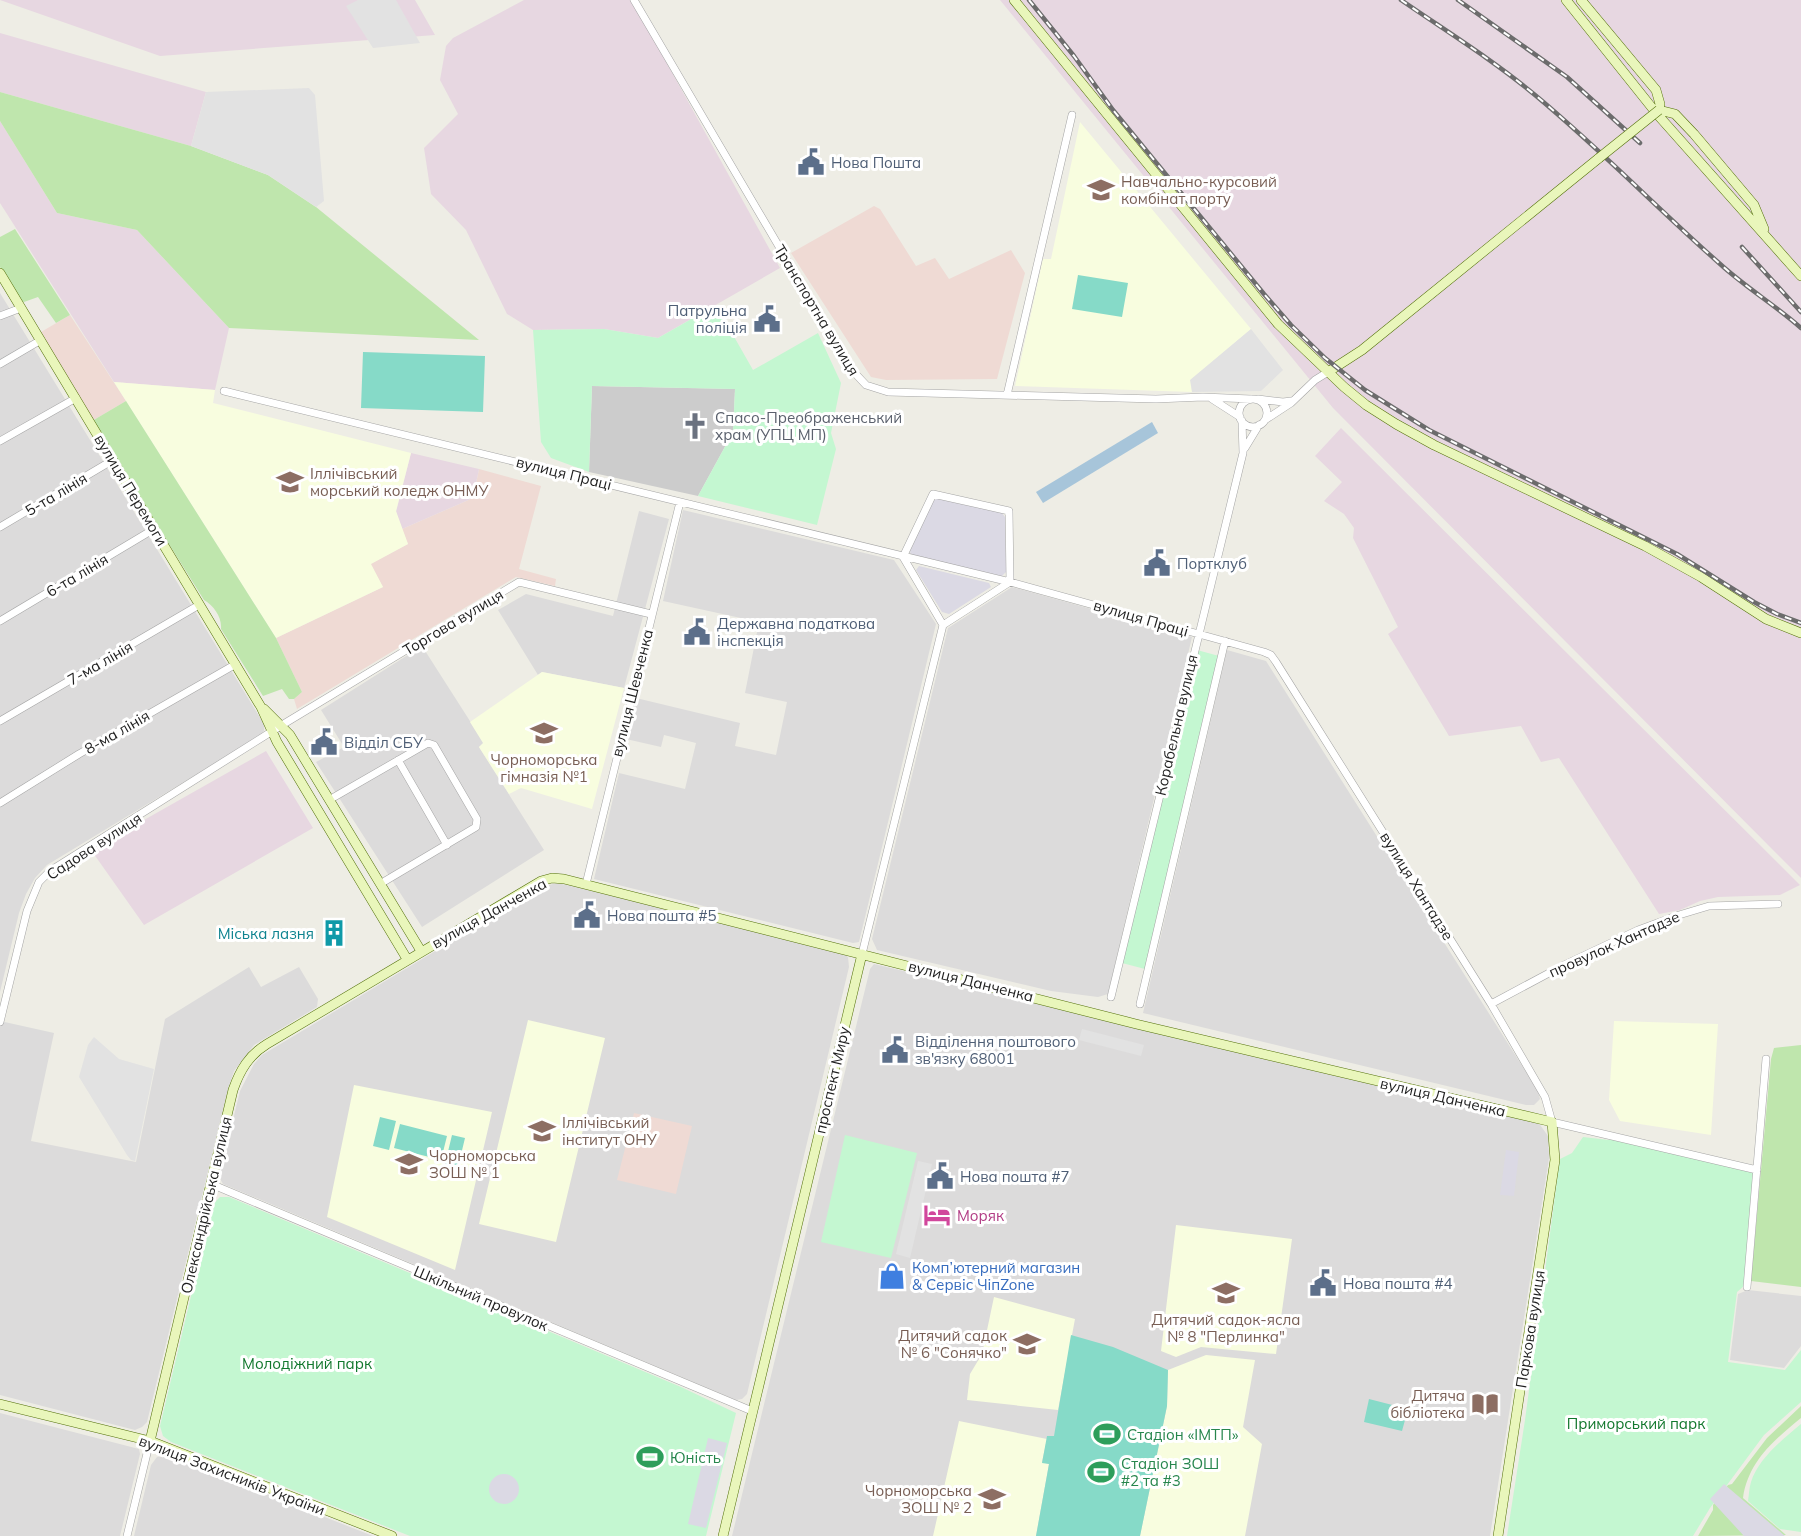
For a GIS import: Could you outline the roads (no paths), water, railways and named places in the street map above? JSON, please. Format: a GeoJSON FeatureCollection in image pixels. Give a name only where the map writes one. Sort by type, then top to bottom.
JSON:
{"type":"FeatureCollection","features":[{"type":"Feature","properties":{"kind":"street","name":"Транспортна вулиця"},"geometry":{"type":"LineString","coordinates":[[634,0],[858,378],[866,385],[888,392],[1156,399],[1207,397],[1283,402],[1296,399]]}},
{"type":"Feature","properties":{"kind":"street"},"geometry":{"type":"LineString","coordinates":[[1014,0],[1278,324],[1366,405],[1434,445],[1645,546],[1701,577],[1766,619],[1801,633]]}},
{"type":"Feature","properties":{"kind":"street"},"geometry":{"type":"LineString","coordinates":[[1566,0],[1657,114],[1801,276]]}},
{"type":"Feature","properties":{"kind":"street"},"geometry":{"type":"LineString","coordinates":[[1207,397],[1250,426],[1261,423],[1296,399],[1316,380],[1362,350],[1659,110],[1660,104],[1656,90],[1581,0]]}},
{"type":"Feature","properties":{"kind":"street"},"geometry":{"type":"LineString","coordinates":[[1659,110],[1675,114],[1754,205],[1767,238]]}},
{"type":"Feature","properties":{"kind":"street"},"geometry":{"type":"LineString","coordinates":[[1007,395],[1030,285],[1071,115]]}},
{"type":"Feature","properties":{"kind":"street","name":"вулиця Перемоги"},"geometry":{"type":"LineString","coordinates":[[0,273],[236,664],[261,707],[272,732],[407,959]]}},
{"type":"Feature","properties":{"kind":"street"},"geometry":{"type":"LineString","coordinates":[[0,316],[21,308]]}},
{"type":"Feature","properties":{"kind":"street"},"geometry":{"type":"LineString","coordinates":[[0,364],[41,340]]}},
{"type":"Feature","properties":{"kind":"street","name":"вулиця Праці"},"geometry":{"type":"LineString","coordinates":[[224,391],[1010,582],[1225,641],[1271,656]]}},
{"type":"Feature","properties":{"kind":"street"},"geometry":{"type":"LineString","coordinates":[[0,441],[76,398]]}},
{"type":"Feature","properties":{"kind":"street"},"geometry":{"type":"LineString","coordinates":[[1253,399],[1261,401],[1267,413],[1243,453],[1240,407],[1243,403],[1253,399]]}},
{"type":"Feature","properties":{"kind":"street","name":"Корабельна вулиця"},"geometry":{"type":"LineString","coordinates":[[1111,997],[1197,634],[1243,453]]}},
{"type":"Feature","properties":{"kind":"street","name":"5-та лінія"},"geometry":{"type":"LineString","coordinates":[[0,527],[113,460]]}},
{"type":"Feature","properties":{"kind":"street"},"geometry":{"type":"LineString","coordinates":[[933,494],[1009,511],[1010,582],[943,625],[903,557],[933,494]]}},
{"type":"Feature","properties":{"kind":"street","name":"вулиця Шевченка"},"geometry":{"type":"LineString","coordinates":[[586,884],[680,502]]}},
{"type":"Feature","properties":{"kind":"street","name":"6-та лінія"},"geometry":{"type":"LineString","coordinates":[[0,621],[154,529]]}},
{"type":"Feature","properties":{"kind":"street","name":"Торгова вулиця"},"geometry":{"type":"LineString","coordinates":[[272,732],[519,582],[651,614]]}},
{"type":"Feature","properties":{"kind":"street","name":"7-ма лінія"},"geometry":{"type":"LineString","coordinates":[[0,721],[199,605]]}},
{"type":"Feature","properties":{"kind":"street","name":"проспект Миру"},"geometry":{"type":"LineString","coordinates":[[723,1536],[943,625]]}},
{"type":"Feature","properties":{"kind":"street","name":"Корабельна вулиця"},"geometry":{"type":"LineString","coordinates":[[1140,1004],[1225,641]]}},
{"type":"Feature","properties":{"kind":"street","name":"вулиця Хантадзе"},"geometry":{"type":"LineString","coordinates":[[1271,656],[1491,1004],[1545,1097],[1552,1122]]}},
{"type":"Feature","properties":{"kind":"street","name":"8-ма лінія"},"geometry":{"type":"LineString","coordinates":[[0,803],[79,754],[236,664]]}},
{"type":"Feature","properties":{"kind":"street","name":"вулиця Перемоги"},"geometry":{"type":"LineString","coordinates":[[261,707],[282,725],[421,951]]}},
{"type":"Feature","properties":{"kind":"street","name":"Садова вулиця"},"geometry":{"type":"LineString","coordinates":[[0,1022],[27,911],[39,882],[50,871],[272,732]]}},
{"type":"Feature","properties":{"kind":"street"},"geometry":{"type":"LineString","coordinates":[[329,800],[431,743],[477,819],[476,826],[380,884]]}},
{"type":"Feature","properties":{"kind":"street"},"geometry":{"type":"LineString","coordinates":[[398,760],[447,845]]}},
{"type":"Feature","properties":{"kind":"street","name":"вулиця Данченка"},"geometry":{"type":"LineString","coordinates":[[407,959],[541,881],[552,878],[564,879],[1136,1024],[1552,1122]]}},
{"type":"Feature","properties":{"kind":"street","name":"провулок Хантадзе"},"geometry":{"type":"LineString","coordinates":[[1491,1004],[1585,955],[1638,930],[1679,915],[1709,906],[1778,904]]}},
{"type":"Feature","properties":{"kind":"street","name":"Олександрійська вулиця"},"geometry":{"type":"LineString","coordinates":[[127,1536],[233,1090],[239,1073],[257,1050],[407,959]]}},
{"type":"Feature","properties":{"kind":"street"},"geometry":{"type":"LineString","coordinates":[[1747,1287],[1766,1059]]}},
{"type":"Feature","properties":{"kind":"street"},"geometry":{"type":"LineString","coordinates":[[1552,1122],[1757,1170]]}},
{"type":"Feature","properties":{"kind":"street","name":"Паркова вулиця"},"geometry":{"type":"LineString","coordinates":[[1498,1536],[1555,1160],[1552,1122]]}},
{"type":"Feature","properties":{"kind":"street","name":"Шкільний провулок"},"geometry":{"type":"LineString","coordinates":[[211,1184],[752,1411]]}},
{"type":"Feature","properties":{"kind":"street","name":"вулиця Захисників України"},"geometry":{"type":"LineString","coordinates":[[0,1404],[150,1441],[392,1536]]}},
{"type":"Feature","properties":{"kind":"railway"},"geometry":{"type":"LineString","coordinates":[[1029,0],[1113,110],[1264,294],[1291,325],[1325,358],[1365,390],[1429,430],[1677,554],[1754,602],[1801,623]]}},
{"type":"Feature","properties":{"kind":"railway"},"geometry":{"type":"LineString","coordinates":[[1401,0],[1486,58],[1535,95],[1729,272],[1801,328]]}},
{"type":"Feature","properties":{"kind":"railway"},"geometry":{"type":"LineString","coordinates":[[1458,0],[1567,77],[1640,143]]}},
{"type":"Feature","properties":{"kind":"railway"},"geometry":{"type":"LineString","coordinates":[[1742,247],[1801,312]]}},
{"type":"Feature","properties":{"kind":"place","name":"Нова Пошта"},"geometry":{"type":"Point","coordinates":[811,162]}},
{"type":"Feature","properties":{"kind":"place","name":"Навчально-курсовий комбінат порту"},"geometry":{"type":"Point","coordinates":[1101,190]}},
{"type":"Feature","properties":{"kind":"place","name":"Патрульна поліція"},"geometry":{"type":"Point","coordinates":[767,319]}},
{"type":"Feature","properties":{"kind":"place","name":"Спасо-Преображенський храм (УПЦ МП)"},"geometry":{"type":"Point","coordinates":[695,426]}},
{"type":"Feature","properties":{"kind":"place","name":"Іллічівський морський коледж ОНМУ"},"geometry":{"type":"Point","coordinates":[290,482]}},
{"type":"Feature","properties":{"kind":"place","name":"Портклуб"},"geometry":{"type":"Point","coordinates":[1157,563]}},
{"type":"Feature","properties":{"kind":"place","name":"Державна податкова інспекція"},"geometry":{"type":"Point","coordinates":[697,632]}},
{"type":"Feature","properties":{"kind":"place","name":"Чорноморська гімназія №1"},"geometry":{"type":"Point","coordinates":[544,733]}},
{"type":"Feature","properties":{"kind":"place","name":"Відділ СБУ"},"geometry":{"type":"Point","coordinates":[324,742]}},
{"type":"Feature","properties":{"kind":"place","name":"Нова пошта #5"},"geometry":{"type":"Point","coordinates":[587,915]}},
{"type":"Feature","properties":{"kind":"place","name":"Міська лазня"},"geometry":{"type":"Point","coordinates":[334,933]}},
{"type":"Feature","properties":{"kind":"place","name":"Відділення поштового зв'язку 68001"},"geometry":{"type":"Point","coordinates":[895,1050]}},
{"type":"Feature","properties":{"kind":"place","name":"Іллічівський інститут ОНУ"},"geometry":{"type":"Point","coordinates":[542,1131]}},
{"type":"Feature","properties":{"kind":"place","name":"Чорноморська ЗОШ № 1"},"geometry":{"type":"Point","coordinates":[409,1164]}},
{"type":"Feature","properties":{"kind":"place","name":"Нова пошта #7"},"geometry":{"type":"Point","coordinates":[940,1176]}},
{"type":"Feature","properties":{"kind":"place","name":"Моряк"},"geometry":{"type":"Point","coordinates":[937,1215]}},
{"type":"Feature","properties":{"kind":"place","name":"Комп’ютерний магазин & Сервіс ЧіпZone"},"geometry":{"type":"Point","coordinates":[892,1276]}},
{"type":"Feature","properties":{"kind":"place","name":"Нова пошта #4"},"geometry":{"type":"Point","coordinates":[1323,1283]}},
{"type":"Feature","properties":{"kind":"place","name":"Дитячий садок-ясла № 8 \"Перлинка\""},"geometry":{"type":"Point","coordinates":[1226,1293]}},
{"type":"Feature","properties":{"kind":"place","name":"Дитячий садок № 6 \"Сонячко\""},"geometry":{"type":"Point","coordinates":[1027,1344]}},
{"type":"Feature","properties":{"kind":"place","name":"Дитяча бібліотека"},"geometry":{"type":"Point","coordinates":[1485,1404]}},
{"type":"Feature","properties":{"kind":"place","name":"Стадіон «ІМТП»"},"geometry":{"type":"Point","coordinates":[1107,1434]}},
{"type":"Feature","properties":{"kind":"place","name":"Юність"},"geometry":{"type":"Point","coordinates":[650,1457]}},
{"type":"Feature","properties":{"kind":"place","name":"Стадіон ЗОШ #2 та #3"},"geometry":{"type":"Point","coordinates":[1101,1472]}},
{"type":"Feature","properties":{"kind":"place","name":"Чорноморська ЗОШ № 2"},"geometry":{"type":"Point","coordinates":[992,1499]}},
{"type":"Feature","properties":{"kind":"park label","name":"Молодіжний парк"},"geometry":{"type":"Point","coordinates":[307,1363]}},
{"type":"Feature","properties":{"kind":"park label","name":"Приморський парк"},"geometry":{"type":"Point","coordinates":[1636,1423]}}]}
